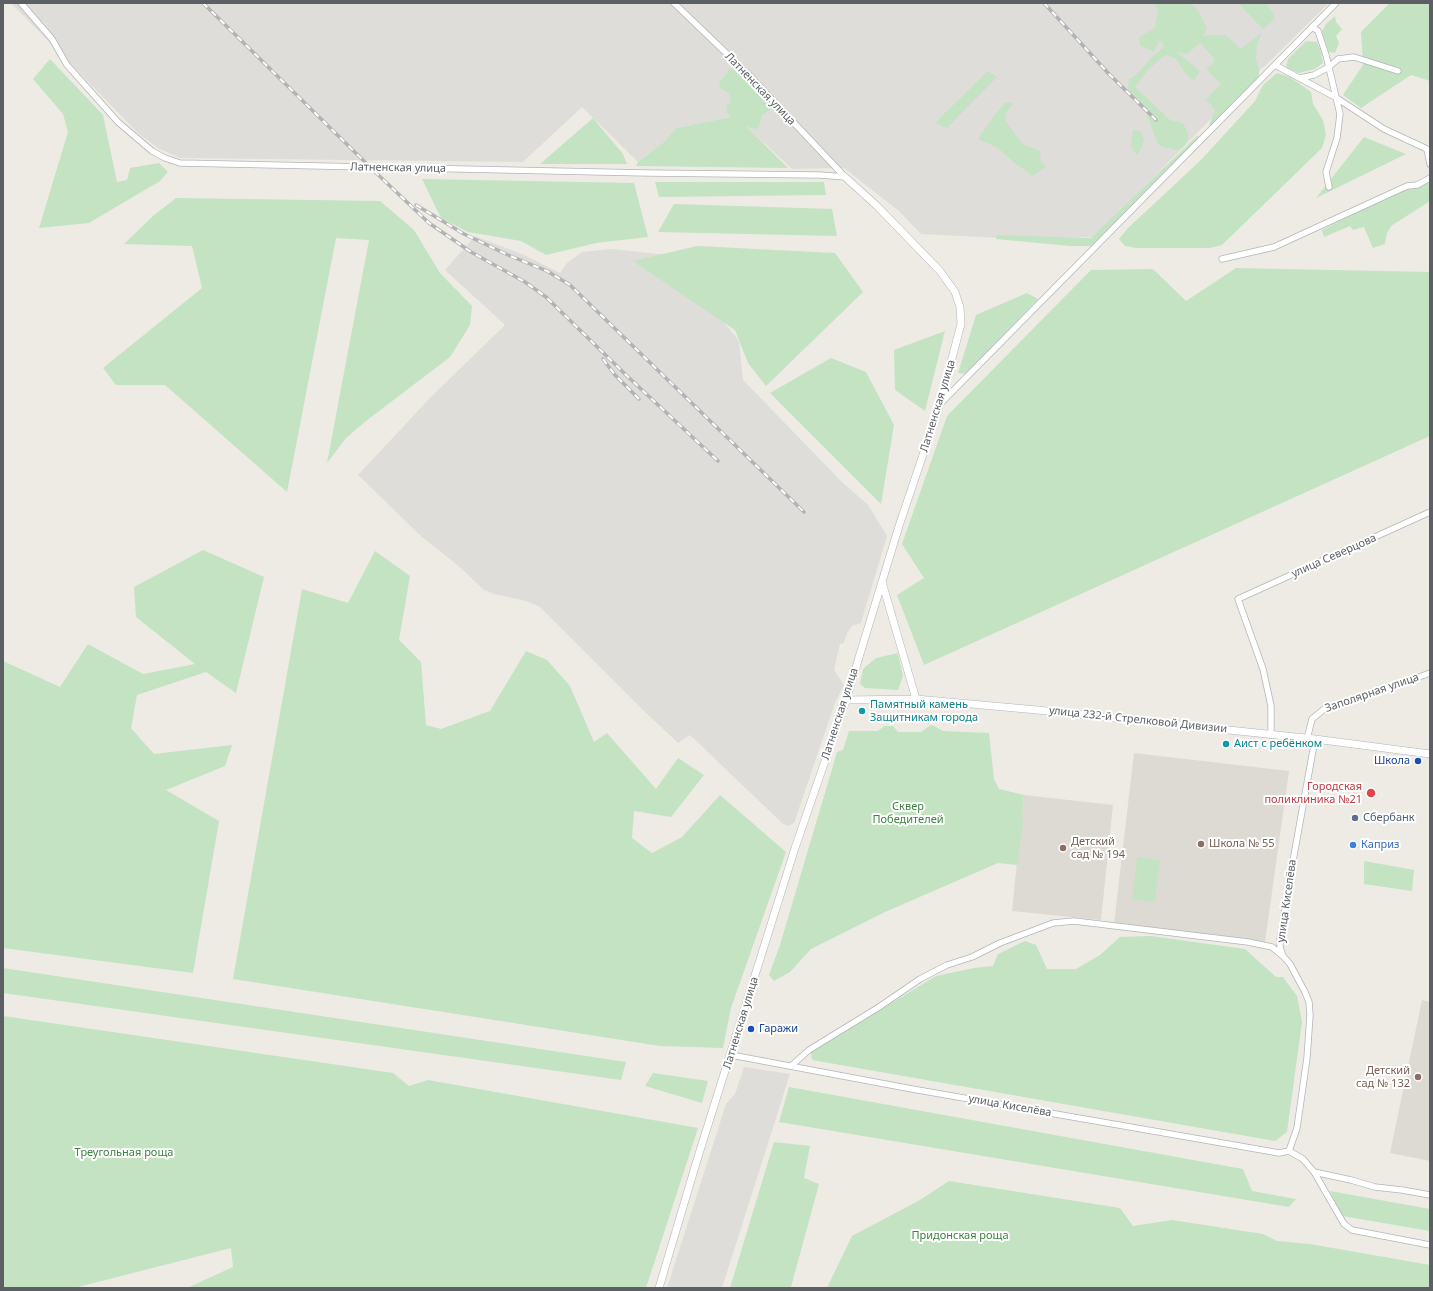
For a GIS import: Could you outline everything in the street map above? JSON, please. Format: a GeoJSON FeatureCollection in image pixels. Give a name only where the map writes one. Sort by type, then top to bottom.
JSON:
{"type":"FeatureCollection","features":[{"type":"Feature","properties":{"kind":"street","name":"Латненская улица"},"geometry":{"type":"LineString","coordinates":[[21,3],[52,39],[66,65],[118,122],[152,152],[180,163],[639,173],[820,175],[845,177]]}},
{"type":"Feature","properties":{"kind":"street","name":"Латненская улица"},"geometry":{"type":"LineString","coordinates":[[659,1288],[697,1160],[795,848],[846,700],[899,526],[940,404],[961,324],[960,307],[954,292],[940,271],[845,177],[748,74],[674,3]]}},
{"type":"Feature","properties":{"kind":"street"},"geometry":{"type":"LineString","coordinates":[[940,404],[1336,3]]}},
{"type":"Feature","properties":{"kind":"street"},"geometry":{"type":"LineString","coordinates":[[1312,27],[1318,31],[1330,67],[1340,114],[1337,138],[1326,172],[1329,187]]}},
{"type":"Feature","properties":{"kind":"street"},"geometry":{"type":"LineString","coordinates":[[1300,78],[1314,75],[1330,67],[1338,59],[1354,57],[1398,71]]}},
{"type":"Feature","properties":{"kind":"street"},"geometry":{"type":"LineString","coordinates":[[1275,65],[1338,99],[1384,129],[1427,148],[1430,164]]}},
{"type":"Feature","properties":{"kind":"street"},"geometry":{"type":"LineString","coordinates":[[1222,259],[1274,247],[1378,198],[1407,186],[1417,185],[1430,178]]}},
{"type":"Feature","properties":{"kind":"street","name":"улица Северцова"},"geometry":{"type":"LineString","coordinates":[[1271,734],[1270,706],[1263,669],[1238,599],[1430,512]]}},
{"type":"Feature","properties":{"kind":"street"},"geometry":{"type":"LineString","coordinates":[[882,582],[916,699]]}},
{"type":"Feature","properties":{"kind":"street","name":"Заполярная улица"},"geometry":{"type":"LineString","coordinates":[[1311,739],[1312,719],[1318,712],[1328,706],[1344,704],[1430,673]]}},
{"type":"Feature","properties":{"kind":"street","name":"улица 232-й Стрелковой Дивизии"},"geometry":{"type":"LineString","coordinates":[[846,700],[916,699],[1135,719],[1430,754]]}},
{"type":"Feature","properties":{"kind":"street","name":"улица Киселёва"},"geometry":{"type":"LineString","coordinates":[[731,1055],[1260,1150],[1278,1153],[1289,1151],[1297,1128],[1307,1058],[1310,1015],[1309,1002],[1305,992],[1290,964],[1283,956],[1280,947],[1280,940],[1311,739]]}},
{"type":"Feature","properties":{"kind":"street"},"geometry":{"type":"LineString","coordinates":[[791,1066],[809,1050],[879,1007],[920,979],[947,965],[972,957],[1000,943],[1053,923],[1074,921],[1248,942],[1272,947],[1283,956]]}},
{"type":"Feature","properties":{"kind":"street"},"geometry":{"type":"LineString","coordinates":[[1289,1151],[1303,1159],[1314,1172],[1344,1224],[1352,1230],[1430,1245]]}},
{"type":"Feature","properties":{"kind":"street"},"geometry":{"type":"LineString","coordinates":[[1314,1172],[1352,1180],[1375,1187],[1430,1195]]}},
{"type":"Feature","properties":{"kind":"shaded area"},"geometry":{"type":"Polygon","coordinates":[[[11,3],[1329,3],[1254,75],[1095,237],[1000,238],[921,234],[899,211],[844,168],[792,169],[735,116],[676,128],[665,141],[638,162],[582,107],[523,162],[180,158],[158,148],[139,134],[11,3]]]}},
{"type":"Feature","properties":{"kind":"shaded area"},"geometry":{"type":"Polygon","coordinates":[[[475,236],[524,255],[560,273],[567,263],[582,252],[611,249],[669,255],[739,341],[743,380],[842,482],[868,505],[887,536],[861,623],[852,626],[847,633],[844,643],[840,644],[834,670],[844,685],[835,703],[794,823],[788,826],[782,823],[690,735],[678,743],[539,606],[484,590],[461,568],[422,537],[358,475],[430,398],[505,325],[445,270],[475,236]]]}},
{"type":"Feature","properties":{"kind":"shaded area","name":"Школа № 55"},"geometry":{"type":"Polygon","coordinates":[[[1134,753],[1289,771],[1265,942],[1114,924],[1134,753]]]}},
{"type":"Feature","properties":{"kind":"shaded area","name":"Детский сад № 194"},"geometry":{"type":"Polygon","coordinates":[[[1024,795],[1113,805],[1101,920],[1012,911],[1024,795]]]}},
{"type":"Feature","properties":{"kind":"shaded area","name":"Детский сад № 132"},"geometry":{"type":"Polygon","coordinates":[[[1422,1000],[1430,1002],[1430,1161],[1390,1153],[1422,1000]]]}},
{"type":"Feature","properties":{"kind":"shaded area"},"geometry":{"type":"Polygon","coordinates":[[[744,1067],[790,1074],[722,1288],[667,1288],[726,1104],[735,1094],[744,1067]]]}},
{"type":"Feature","properties":{"kind":"green space"},"geometry":{"type":"Polygon","coordinates":[[[1153,3],[1189,3],[1198,10],[1207,29],[1203,37],[1207,35],[1225,35],[1241,49],[1262,32],[1257,45],[1256,59],[1259,69],[1259,76],[1256,83],[1211,129],[1209,125],[1215,110],[1206,99],[1221,84],[1206,69],[1214,62],[1214,58],[1200,43],[1187,54],[1176,52],[1200,71],[1194,81],[1185,73],[1176,59],[1166,55],[1147,71],[1135,87],[1170,120],[1183,123],[1188,133],[1188,138],[1186,144],[1181,149],[1176,150],[1163,147],[1158,144],[1144,107],[1128,89],[1129,80],[1164,47],[1162,41],[1159,42],[1154,52],[1140,46],[1139,37],[1155,28],[1158,9],[1153,3]]]}},
{"type":"Feature","properties":{"kind":"green space"},"geometry":{"type":"Polygon","coordinates":[[[1238,3],[1265,3],[1273,13],[1275,19],[1263,29],[1238,3]]]}},
{"type":"Feature","properties":{"kind":"green space"},"geometry":{"type":"Polygon","coordinates":[[[1390,3],[1430,3],[1430,81],[1411,75],[1361,108],[1343,95],[1363,65],[1361,32],[1390,3]]]}},
{"type":"Feature","properties":{"kind":"green space"},"geometry":{"type":"Polygon","coordinates":[[[1335,16],[1336,22],[1342,29],[1336,36],[1339,43],[1335,53],[1329,52],[1322,31],[1326,24],[1335,16]]]}},
{"type":"Feature","properties":{"kind":"green space"},"geometry":{"type":"Polygon","coordinates":[[[1306,41],[1317,42],[1323,63],[1315,69],[1299,73],[1286,67],[1288,59],[1306,41]]]}},
{"type":"Feature","properties":{"kind":"green space"},"geometry":{"type":"Polygon","coordinates":[[[50,59],[103,115],[117,182],[127,180],[130,168],[159,163],[168,172],[160,181],[89,223],[39,228],[68,132],[63,114],[33,79],[50,59]]]}},
{"type":"Feature","properties":{"kind":"green space"},"geometry":{"type":"Polygon","coordinates":[[[729,68],[738,72],[774,107],[762,115],[758,130],[746,126],[788,168],[636,166],[638,162],[665,141],[676,128],[731,117],[727,113],[727,106],[731,102],[729,93],[720,88],[719,82],[727,74],[729,68]]]}},
{"type":"Feature","properties":{"kind":"green space"},"geometry":{"type":"Polygon","coordinates":[[[988,71],[997,77],[947,128],[935,123],[988,71]]]}},
{"type":"Feature","properties":{"kind":"green space"},"geometry":{"type":"Polygon","coordinates":[[[1277,73],[1290,77],[1311,92],[1313,104],[1323,120],[1326,135],[1322,148],[1222,245],[1210,248],[1136,248],[1125,246],[1119,239],[1128,228],[1201,160],[1255,101],[1263,85],[1277,73]]]}},
{"type":"Feature","properties":{"kind":"green space"},"geometry":{"type":"Polygon","coordinates":[[[1005,103],[1013,103],[1006,112],[1005,120],[1023,145],[1040,151],[1041,162],[1046,166],[1033,176],[1016,164],[998,148],[978,139],[1005,103]]]}},
{"type":"Feature","properties":{"kind":"green space"},"geometry":{"type":"Polygon","coordinates":[[[593,118],[623,154],[627,164],[540,164],[593,118]]]}},
{"type":"Feature","properties":{"kind":"green space"},"geometry":{"type":"Polygon","coordinates":[[[1133,130],[1140,131],[1144,140],[1137,155],[1131,146],[1133,130]]]}},
{"type":"Feature","properties":{"kind":"green space"},"geometry":{"type":"Polygon","coordinates":[[[1198,135],[1199,139],[1094,246],[1070,246],[996,239],[997,235],[1091,238],[1198,135]]]}},
{"type":"Feature","properties":{"kind":"green space"},"geometry":{"type":"Polygon","coordinates":[[[1364,137],[1406,154],[1316,198],[1364,137]]]}},
{"type":"Feature","properties":{"kind":"green space"},"geometry":{"type":"Polygon","coordinates":[[[1430,177],[1430,201],[1391,226],[1387,233],[1385,244],[1373,248],[1364,227],[1353,230],[1350,226],[1324,237],[1322,230],[1382,199],[1408,188],[1418,188],[1430,177]]]}},
{"type":"Feature","properties":{"kind":"green space"},"geometry":{"type":"Polygon","coordinates":[[[422,179],[634,183],[648,237],[596,243],[546,255],[521,241],[468,232],[441,218],[422,179]]]}},
{"type":"Feature","properties":{"kind":"green space"},"geometry":{"type":"Polygon","coordinates":[[[655,182],[824,182],[826,195],[659,197],[655,182]]]}},
{"type":"Feature","properties":{"kind":"green space"},"geometry":{"type":"Polygon","coordinates":[[[176,198],[380,201],[414,230],[440,273],[472,306],[470,325],[450,357],[346,438],[327,463],[369,240],[336,238],[287,492],[165,385],[116,385],[103,368],[202,288],[192,246],[124,244],[153,216],[176,198]]]}},
{"type":"Feature","properties":{"kind":"green space"},"geometry":{"type":"Polygon","coordinates":[[[674,204],[832,209],[837,236],[658,232],[674,204]]]}},
{"type":"Feature","properties":{"kind":"green space"},"geometry":{"type":"Polygon","coordinates":[[[697,246],[835,253],[863,292],[766,386],[748,363],[735,330],[633,261],[697,246]]]}},
{"type":"Feature","properties":{"kind":"green space"},"geometry":{"type":"Polygon","coordinates":[[[1236,268],[1430,272],[1430,436],[924,665],[897,595],[924,578],[902,544],[947,416],[1091,270],[1153,269],[1186,301],[1236,268]]]}},
{"type":"Feature","properties":{"kind":"green space"},"geometry":{"type":"Polygon","coordinates":[[[1027,293],[1038,299],[967,374],[958,373],[976,315],[1027,293]]]}},
{"type":"Feature","properties":{"kind":"green space"},"geometry":{"type":"Polygon","coordinates":[[[945,331],[925,411],[895,390],[894,350],[945,331]]]}},
{"type":"Feature","properties":{"kind":"green space"},"geometry":{"type":"Polygon","coordinates":[[[831,358],[866,372],[894,425],[881,504],[770,393],[831,358]]]}},
{"type":"Feature","properties":{"kind":"green space"},"geometry":{"type":"Polygon","coordinates":[[[203,550],[264,577],[236,693],[206,672],[137,695],[131,728],[154,754],[232,745],[225,766],[166,790],[219,821],[193,973],[3,948],[3,661],[60,687],[88,644],[143,674],[195,664],[136,617],[134,587],[203,550]]]}},
{"type":"Feature","properties":{"kind":"green space"},"geometry":{"type":"Polygon","coordinates":[[[375,551],[410,576],[399,640],[421,662],[426,725],[441,729],[490,711],[526,651],[547,660],[570,686],[594,742],[607,733],[656,789],[678,758],[704,775],[671,817],[634,811],[632,838],[652,853],[682,837],[720,795],[786,852],[731,1008],[723,1048],[660,1046],[233,979],[302,589],[348,603],[375,551]]]}},
{"type":"Feature","properties":{"kind":"green space"},"geometry":{"type":"Polygon","coordinates":[[[898,653],[903,676],[898,690],[865,688],[860,684],[863,669],[876,658],[898,653]]]}},
{"type":"Feature","properties":{"kind":"green space","name":"Сквер Победителей"},"geometry":{"type":"Polygon","coordinates":[[[932,725],[943,731],[989,733],[994,779],[999,789],[1024,795],[1022,816],[1023,823],[1017,865],[998,863],[885,912],[811,949],[790,972],[774,981],[769,975],[780,945],[837,752],[843,750],[849,731],[878,731],[884,726],[893,726],[898,732],[921,732],[932,725]]]}},
{"type":"Feature","properties":{"kind":"green space"},"geometry":{"type":"Polygon","coordinates":[[[1137,857],[1160,860],[1155,902],[1132,899],[1137,857]]]}},
{"type":"Feature","properties":{"kind":"green space"},"geometry":{"type":"Polygon","coordinates":[[[1364,861],[1414,870],[1412,891],[1364,884],[1364,861]]]}},
{"type":"Feature","properties":{"kind":"green space"},"geometry":{"type":"Polygon","coordinates":[[[1151,936],[1245,949],[1276,977],[1283,977],[1297,996],[1302,1022],[1287,1132],[1275,1141],[812,1060],[811,1052],[936,976],[974,968],[993,966],[998,954],[1025,941],[1036,945],[1047,969],[1076,969],[1100,955],[1120,937],[1151,936]]]}},
{"type":"Feature","properties":{"kind":"green space"},"geometry":{"type":"Polygon","coordinates":[[[3,968],[626,1062],[621,1080],[3,993],[3,968]]]}},
{"type":"Feature","properties":{"kind":"green space","name":"Треугольная роща"},"geometry":{"type":"Polygon","coordinates":[[[3,1016],[393,1073],[409,1086],[428,1080],[698,1128],[646,1288],[187,1288],[233,1267],[231,1248],[74,1288],[3,1288],[3,1016]]]}},
{"type":"Feature","properties":{"kind":"green space"},"geometry":{"type":"Polygon","coordinates":[[[653,1073],[708,1081],[702,1103],[645,1086],[653,1073]]]}},
{"type":"Feature","properties":{"kind":"green space"},"geometry":{"type":"Polygon","coordinates":[[[789,1087],[1243,1169],[1252,1191],[1296,1199],[1289,1207],[779,1122],[789,1087]]]}},
{"type":"Feature","properties":{"kind":"green space"},"geometry":{"type":"Polygon","coordinates":[[[774,1142],[810,1146],[804,1178],[819,1184],[791,1287],[794,1288],[730,1288],[774,1142]]]}},
{"type":"Feature","properties":{"kind":"green space","name":"Придонская роща"},"geometry":{"type":"Polygon","coordinates":[[[949,1181],[1120,1208],[1133,1226],[1172,1220],[1263,1234],[1277,1241],[1310,1244],[1430,1265],[1430,1288],[827,1288],[852,1236],[920,1200],[949,1181]]]}},
{"type":"Feature","properties":{"kind":"green space"},"geometry":{"type":"Polygon","coordinates":[[[1330,1191],[1430,1209],[1430,1231],[1342,1216],[1330,1191]]]}},
{"type":"Feature","properties":{"kind":"railway"},"geometry":{"type":"LineString","coordinates":[[203,3],[429,223],[471,252],[525,282],[546,297],[625,374],[718,461]]}},
{"type":"Feature","properties":{"kind":"railway"},"geometry":{"type":"LineString","coordinates":[[1044,3],[1109,74],[1156,120]]}},
{"type":"Feature","properties":{"kind":"railway"},"geometry":{"type":"LineString","coordinates":[[416,205],[464,234],[508,255],[547,271],[570,285],[804,512]]}},
{"type":"Feature","properties":{"kind":"railway"},"geometry":{"type":"LineString","coordinates":[[603,359],[615,375],[639,399]]}},
{"type":"Feature","properties":{"kind":"place","name":"Памятный камень Защитникам города"},"geometry":{"type":"Point","coordinates":[862,711]}},
{"type":"Feature","properties":{"kind":"place","name":"Аист с ребёнком"},"geometry":{"type":"Point","coordinates":[1226,744]}},
{"type":"Feature","properties":{"kind":"place","name":"Школа"},"geometry":{"type":"Point","coordinates":[1418,761]}},
{"type":"Feature","properties":{"kind":"place","name":"Городская поликлиника №21"},"geometry":{"type":"Point","coordinates":[1371,793]}},
{"type":"Feature","properties":{"kind":"place","name":"Сбербанк"},"geometry":{"type":"Point","coordinates":[1355,818]}},
{"type":"Feature","properties":{"kind":"place","name":"Школа № 55"},"geometry":{"type":"Point","coordinates":[1201,844]}},
{"type":"Feature","properties":{"kind":"place","name":"Каприз"},"geometry":{"type":"Point","coordinates":[1353,845]}},
{"type":"Feature","properties":{"kind":"place","name":"Детский сад № 194"},"geometry":{"type":"Point","coordinates":[1063,848]}},
{"type":"Feature","properties":{"kind":"place","name":"Гаражи"},"geometry":{"type":"Point","coordinates":[751,1029]}},
{"type":"Feature","properties":{"kind":"place","name":"Детский сад № 132"},"geometry":{"type":"Point","coordinates":[1418,1077]}}]}
